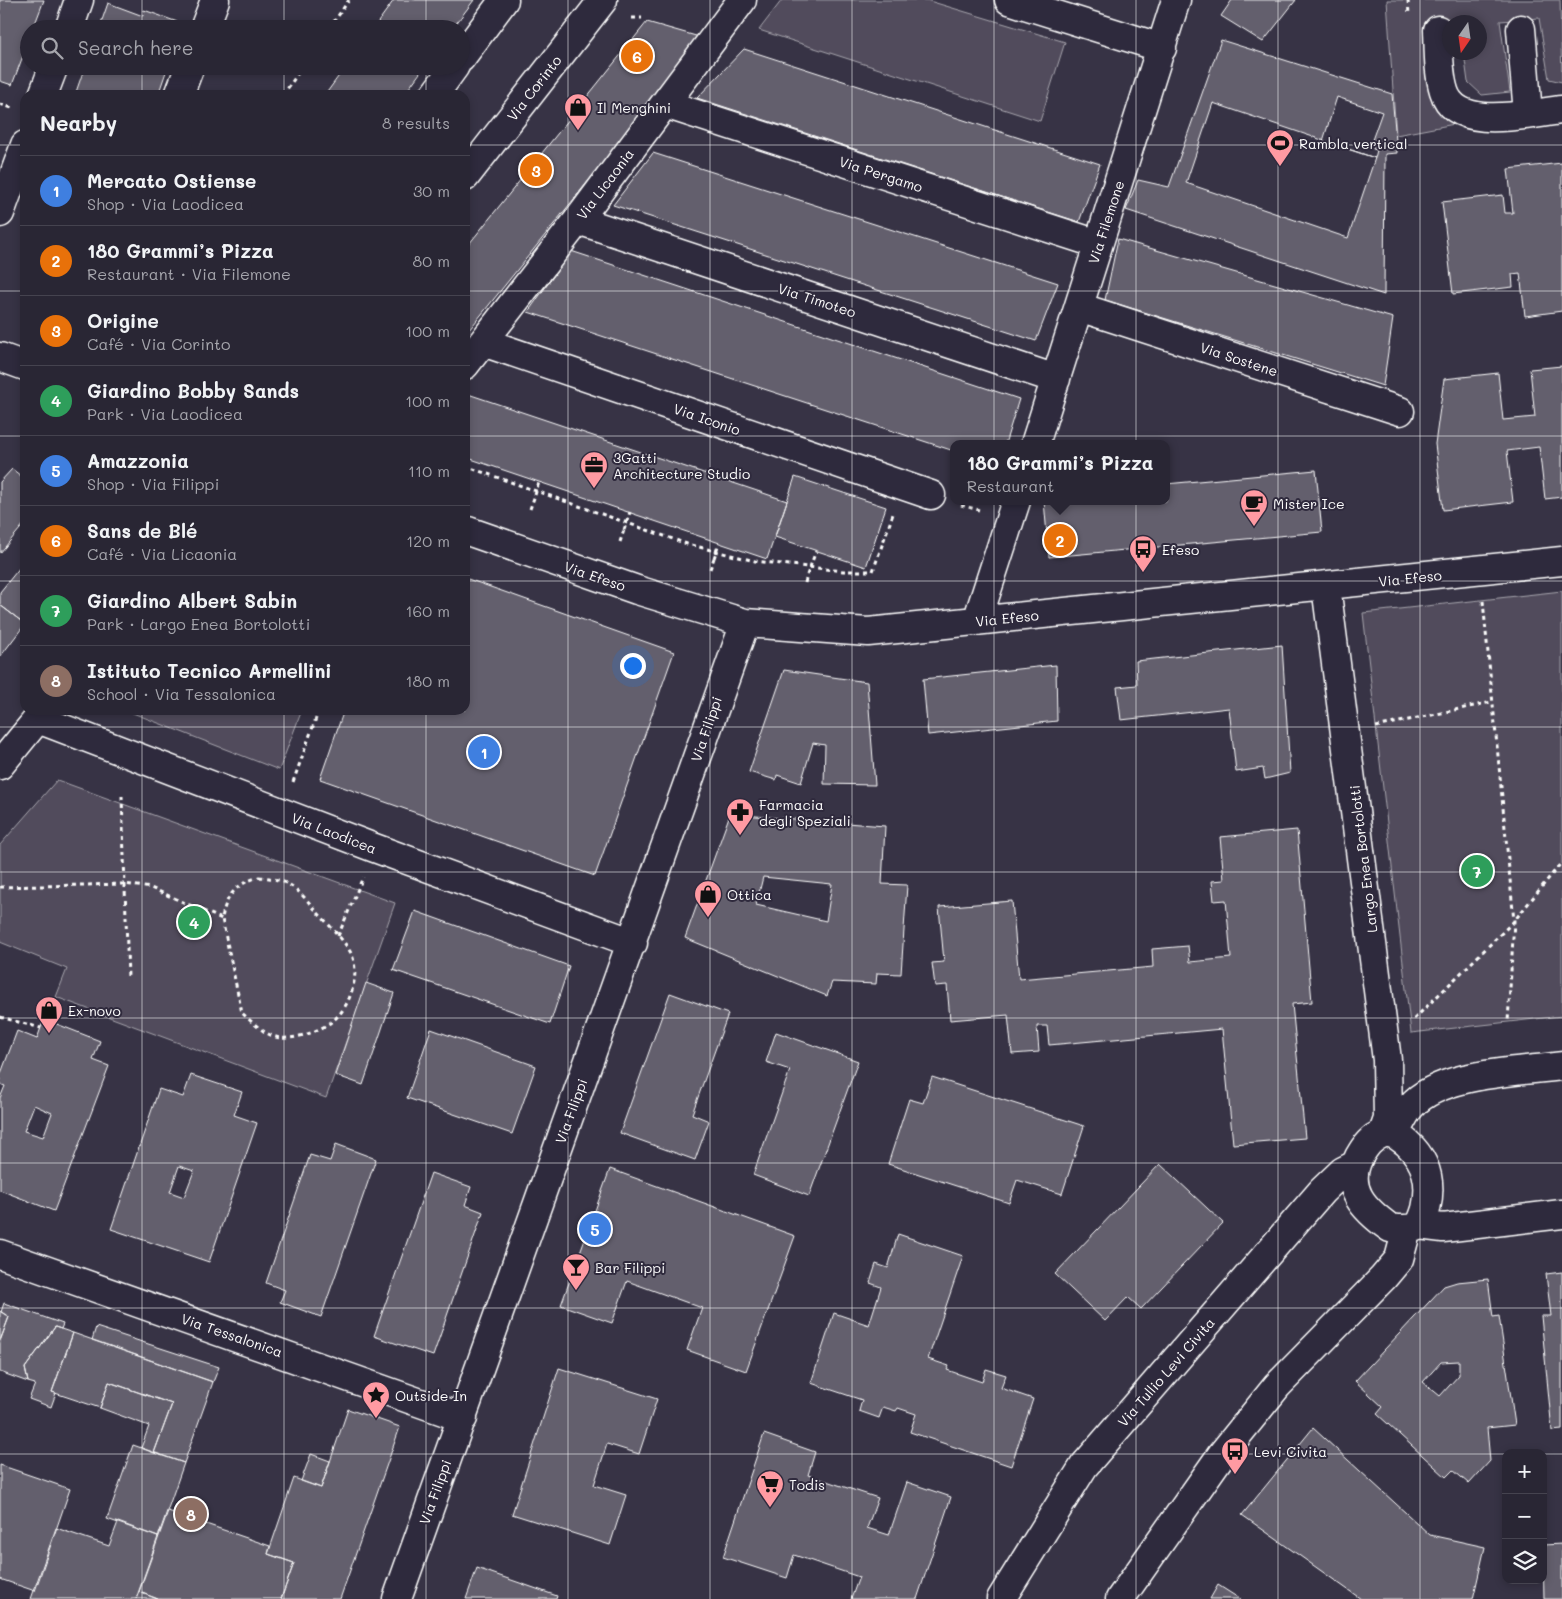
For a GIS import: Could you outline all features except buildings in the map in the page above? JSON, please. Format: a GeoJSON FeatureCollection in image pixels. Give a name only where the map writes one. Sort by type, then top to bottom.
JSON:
{"type":"FeatureCollection","features":[{"type":"Feature","properties":{"kind":"street"},"geometry":{"type":"LineString","coordinates":[[72,20],[80,0]]}},
{"type":"Feature","properties":{"kind":"street"},"geometry":{"type":"LineString","coordinates":[[207,20],[215,0]]}},
{"type":"Feature","properties":{"kind":"street"},"geometry":{"type":"LineString","coordinates":[[470,46],[504,0]]}},
{"type":"Feature","properties":{"kind":"street","name":"Via Corinto"},"geometry":{"type":"LineString","coordinates":[[470,171],[603,0]]}},
{"type":"Feature","properties":{"kind":"street","name":"Via Licaonia"},"geometry":{"type":"LineString","coordinates":[[470,359],[578,220],[742,0]]}},
{"type":"Feature","properties":{"kind":"street"},"geometry":{"type":"LineString","coordinates":[[1009,0],[1162,48]]}},
{"type":"Feature","properties":{"kind":"street","name":"Via Filemone"},"geometry":{"type":"LineString","coordinates":[[1036,440],[1176,0]]}},
{"type":"Feature","properties":{"kind":"street"},"geometry":{"type":"LineString","coordinates":[[1521,29],[1528,114]]}},
{"type":"Feature","properties":{"kind":"street"},"geometry":{"type":"LineString","coordinates":[[1438,30],[1443,90],[1454,107],[1466,114],[1494,118],[1562,110]]}},
{"type":"Feature","properties":{"kind":"street"},"geometry":{"type":"LineString","coordinates":[[45,90],[51,75]]}},
{"type":"Feature","properties":{"kind":"street"},"geometry":{"type":"LineString","coordinates":[[181,90],[187,75]]}},
{"type":"Feature","properties":{"kind":"street"},"geometry":{"type":"LineString","coordinates":[[438,90],[448,75]]}},
{"type":"Feature","properties":{"kind":"street","name":"Via Pergamo"},"geometry":{"type":"LineString","coordinates":[[665,104],[1098,244]]}},
{"type":"Feature","properties":{"kind":"street"},"geometry":{"type":"LineString","coordinates":[[0,213],[20,158]]}},
{"type":"Feature","properties":{"kind":"street","name":"Via Timoteo"},"geometry":{"type":"LineString","coordinates":[[578,220],[1056,379]]}},
{"type":"Feature","properties":{"kind":"street","name":"Via Sostene"},"geometry":{"type":"LineString","coordinates":[[1079,307],[1400,411]]}},
{"type":"Feature","properties":{"kind":"street","name":"Via Iconio"},"geometry":{"type":"LineString","coordinates":[[483,342],[931,495]]}},
{"type":"Feature","properties":{"kind":"street"},"geometry":{"type":"LineString","coordinates":[[0,357],[20,364]]}},
{"type":"Feature","properties":{"kind":"street"},"geometry":{"type":"LineString","coordinates":[[977,621],[1015,505]]}},
{"type":"Feature","properties":{"kind":"street","name":"Via Efeso"},"geometry":{"type":"LineString","coordinates":[[470,532],[637,590],[745,622],[868,632],[1562,561]]}},
{"type":"Feature","properties":{"kind":"street","name":"Largo Enea Bortolotti"},"geometry":{"type":"LineString","coordinates":[[1326,586],[1388,1060],[1389,1133]]}},
{"type":"Feature","properties":{"kind":"street","name":"Via Filippi"},"geometry":{"type":"LineString","coordinates":[[397,1599],[745,622]]}},
{"type":"Feature","properties":{"kind":"street"},"geometry":{"type":"LineString","coordinates":[[0,765],[41,715]]}},
{"type":"Feature","properties":{"kind":"street","name":"Via Laodicea"},"geometry":{"type":"LineString","coordinates":[[41,715],[372,847],[632,943]]}},
{"type":"Feature","properties":{"kind":"street"},"geometry":{"type":"LineString","coordinates":[[1562,1066],[1477,1077],[1453,1082],[1433,1090],[1412,1106],[1389,1133],[1367,1144],[1355,1165],[1352,1179],[1354,1190],[1358,1197],[1376,1218],[1390,1228],[1444,1228],[1562,1214]]}},
{"type":"Feature","properties":{"kind":"street"},"geometry":{"type":"LineString","coordinates":[[1120,1599],[1222,1454],[1277,1386],[1383,1278],[1398,1259],[1413,1227],[1427,1205],[1428,1176],[1421,1158],[1389,1133]]}},
{"type":"Feature","properties":{"kind":"street","name":"Via Tullio Levi Civita"},"geometry":{"type":"LineString","coordinates":[[1001,1599],[1084,1466],[1322,1191],[1343,1171],[1355,1165]]}},
{"type":"Feature","properties":{"kind":"street","name":"Via Tessalonica"},"geometry":{"type":"LineString","coordinates":[[0,1254],[462,1418]]}},
{"type":"Feature","properties":{"kind":"path"},"geometry":{"type":"LineString","coordinates":[[335,20],[349,0]]}},
{"type":"Feature","properties":{"kind":"path"},"geometry":{"type":"LineString","coordinates":[[632,18],[642,18]]}},
{"type":"Feature","properties":{"kind":"path"},"geometry":{"type":"LineString","coordinates":[[286,90],[297,75]]}},
{"type":"Feature","properties":{"kind":"path"},"geometry":{"type":"LineString","coordinates":[[470,468],[687,544],[755,561],[843,571],[873,572],[903,487]]}},
{"type":"Feature","properties":{"kind":"path"},"geometry":{"type":"LineString","coordinates":[[530,508],[539,482]]}},
{"type":"Feature","properties":{"kind":"path"},"geometry":{"type":"LineString","coordinates":[[620,542],[630,512]]}},
{"type":"Feature","properties":{"kind":"path"},"geometry":{"type":"LineString","coordinates":[[710,569],[719,542]]}},
{"type":"Feature","properties":{"kind":"path"},"geometry":{"type":"LineString","coordinates":[[805,583],[816,551]]}},
{"type":"Feature","properties":{"kind":"path"},"geometry":{"type":"LineString","coordinates":[[1482,600],[1514,921],[1508,1022]]}},
{"type":"Feature","properties":{"kind":"path"},"geometry":{"type":"LineString","coordinates":[[1376,727],[1492,702]]}},
{"type":"Feature","properties":{"kind":"path"},"geometry":{"type":"LineString","coordinates":[[291,787],[317,715]]}},
{"type":"Feature","properties":{"kind":"path"},"geometry":{"type":"LineString","coordinates":[[122,796],[128,978]]}},
{"type":"Feature","properties":{"kind":"path"},"geometry":{"type":"LineString","coordinates":[[338,936],[360,883],[372,847]]}},
{"type":"Feature","properties":{"kind":"path"},"geometry":{"type":"LineString","coordinates":[[1410,1023],[1514,921],[1562,862]]}},
{"type":"Feature","properties":{"kind":"path"},"geometry":{"type":"LineString","coordinates":[[276,878],[294,886],[338,936],[353,957],[355,977],[349,999],[336,1019],[290,1039],[275,1037],[242,1013],[222,919],[224,906],[231,892],[246,880],[276,878]]}},
{"type":"Feature","properties":{"kind":"path"},"geometry":{"type":"LineString","coordinates":[[0,886],[125,884],[152,888],[222,919]]}},
{"type":"Feature","properties":{"kind":"path"},"geometry":{"type":"LineString","coordinates":[[0,1017],[41,1028]]}},
{"type":"Feature","properties":{"kind":"shaded area"},"geometry":{"type":"Polygon","coordinates":[[[782,0],[926,0],[1065,42],[1040,121],[759,30],[782,0]]]}},
{"type":"Feature","properties":{"kind":"shaded area"},"geometry":{"type":"Polygon","coordinates":[[[1387,0],[1560,0],[1562,82],[1549,79],[1539,18],[1500,21],[1510,92],[1482,95],[1468,82],[1465,60],[1487,60],[1487,15],[1442,15],[1442,23],[1429,25],[1460,123],[1396,135],[1387,0]]]}},
{"type":"Feature","properties":{"kind":"shaded area"},"geometry":{"type":"Polygon","coordinates":[[[1562,591],[1562,1016],[1411,1033],[1363,613],[1562,591]]]}},
{"type":"Feature","properties":{"kind":"shaded area"},"geometry":{"type":"Polygon","coordinates":[[[138,715],[300,715],[279,770],[138,715]]]}},
{"type":"Feature","properties":{"kind":"shaded area"},"geometry":{"type":"Polygon","coordinates":[[[57,780],[395,903],[326,1098],[56,997],[67,969],[0,942],[0,845],[57,780]]]}},
{"type":"Feature","properties":{"kind":"place","name":"Sans de Blé"},"geometry":{"type":"Point","coordinates":[637,56]}},
{"type":"Feature","properties":{"kind":"place","name":"Il Menghini"},"geometry":{"type":"Point","coordinates":[578,131]}},
{"type":"Feature","properties":{"kind":"place","name":"Rambla vertical"},"geometry":{"type":"Point","coordinates":[1280,167]}},
{"type":"Feature","properties":{"kind":"place","name":"Origine"},"geometry":{"type":"Point","coordinates":[536,170]}},
{"type":"Feature","properties":{"kind":"place","name":"3Gatti Architecture Studio"},"geometry":{"type":"Point","coordinates":[594,489]}},
{"type":"Feature","properties":{"kind":"place","name":"Mister Ice"},"geometry":{"type":"Point","coordinates":[1254,527]}},
{"type":"Feature","properties":{"kind":"place","name":"180 Grammi’s Pizza"},"geometry":{"type":"Point","coordinates":[1060,540]}},
{"type":"Feature","properties":{"kind":"place","name":"Efeso"},"geometry":{"type":"Point","coordinates":[1143,573]}},
{"type":"Feature","properties":{"kind":"place","name":"Mercato Ostiense"},"geometry":{"type":"Point","coordinates":[484,752]}},
{"type":"Feature","properties":{"kind":"place","name":"Farmacia degli Speziali"},"geometry":{"type":"Point","coordinates":[740,836]}},
{"type":"Feature","properties":{"kind":"place","name":"Giardino Albert Sabin"},"geometry":{"type":"Point","coordinates":[1477,871]}},
{"type":"Feature","properties":{"kind":"place","name":"Ottica"},"geometry":{"type":"Point","coordinates":[708,918]}},
{"type":"Feature","properties":{"kind":"place","name":"Giardino Bobby Sands"},"geometry":{"type":"Point","coordinates":[194,922]}},
{"type":"Feature","properties":{"kind":"place","name":"Ex-novo"},"geometry":{"type":"Point","coordinates":[49,1034]}},
{"type":"Feature","properties":{"kind":"place","name":"Amazzonia"},"geometry":{"type":"Point","coordinates":[595,1229]}},
{"type":"Feature","properties":{"kind":"place","name":"Bar Filippi"},"geometry":{"type":"Point","coordinates":[576,1291]}},
{"type":"Feature","properties":{"kind":"place","name":"Outside In"},"geometry":{"type":"Point","coordinates":[376,1419]}},
{"type":"Feature","properties":{"kind":"place","name":"Levi Civita"},"geometry":{"type":"Point","coordinates":[1235,1475]}},
{"type":"Feature","properties":{"kind":"place","name":"Todis"},"geometry":{"type":"Point","coordinates":[770,1508]}},
{"type":"Feature","properties":{"kind":"place","name":"Istituto Tecnico Armellini"},"geometry":{"type":"Point","coordinates":[191,1514]}}]}
